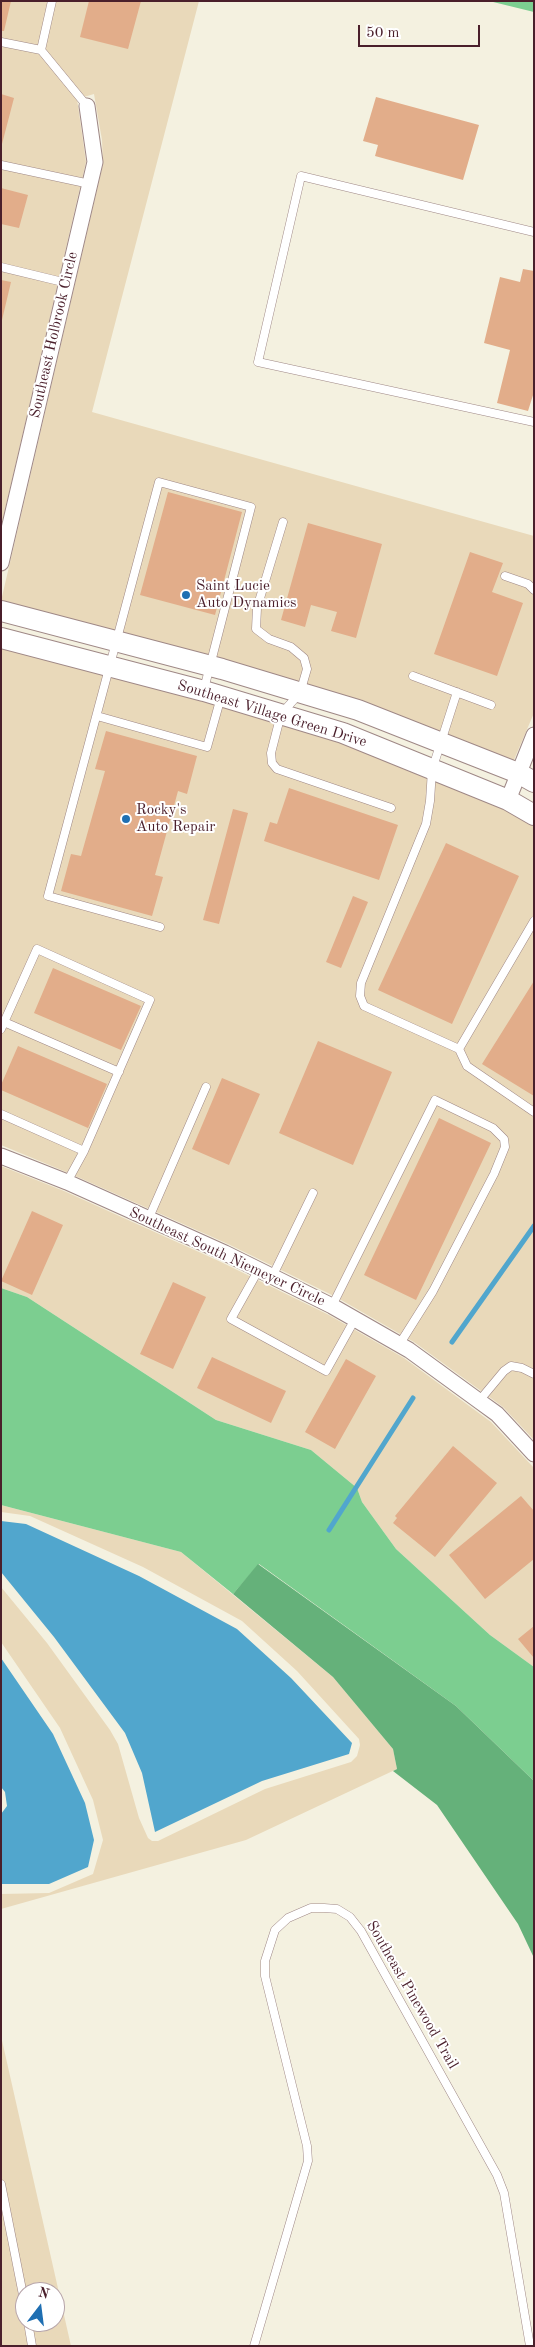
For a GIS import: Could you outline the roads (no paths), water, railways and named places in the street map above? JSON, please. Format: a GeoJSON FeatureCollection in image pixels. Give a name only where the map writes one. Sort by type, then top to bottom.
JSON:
{"type":"FeatureCollection","features":[{"type":"Feature","properties":{"kind":"street","name":"Southeast Holbrook Circle"},"geometry":{"type":"LineString","coordinates":[[2,558],[95,162],[87,106]]}},
{"type":"Feature","properties":{"kind":"street","name":"Southeast Village Green Drive"},"geometry":{"type":"LineString","coordinates":[[1,611],[210,666],[358,710],[526,778]]}},
{"type":"Feature","properties":{"kind":"street","name":"Southeast Village Green Drive"},"geometry":{"type":"LineString","coordinates":[[1,638],[212,694],[343,733],[508,800],[534,815]]}},
{"type":"Feature","properties":{"kind":"street"},"geometry":{"type":"LineString","coordinates":[[508,800],[526,778],[534,735]]}},
{"type":"Feature","properties":{"kind":"street","name":"Southeast South Niemeyer Circle"},"geometry":{"type":"LineString","coordinates":[[1,1156],[67,1182],[273,1275],[332,1306],[409,1350],[497,1414],[534,1454]]}},
{"type":"Feature","properties":{"kind":"lane"},"geometry":{"type":"LineString","coordinates":[[41,50],[52,1]]}},
{"type":"Feature","properties":{"kind":"lane"},"geometry":{"type":"LineString","coordinates":[[1,42],[41,50],[87,106]]}},
{"type":"Feature","properties":{"kind":"lane"},"geometry":{"type":"LineString","coordinates":[[1,165],[90,184]]}},
{"type":"Feature","properties":{"kind":"lane"},"geometry":{"type":"LineString","coordinates":[[534,232],[301,176],[258,362],[534,422]]}},
{"type":"Feature","properties":{"kind":"lane"},"geometry":{"type":"LineString","coordinates":[[1,267],[67,282]]}},
{"type":"Feature","properties":{"kind":"lane"},"geometry":{"type":"LineString","coordinates":[[97,716],[207,746],[212,694],[210,666],[251,507],[159,482],[48,896],[160,927]]}},
{"type":"Feature","properties":{"kind":"lane"},"geometry":{"type":"LineString","coordinates":[[283,522],[257,608],[256,629],[268,639],[291,647],[304,658],[307,669],[300,693],[281,714],[271,753],[272,763],[277,769],[391,808]]}},
{"type":"Feature","properties":{"kind":"lane"},"geometry":{"type":"LineString","coordinates":[[506,576],[528,584],[534,590]]}},
{"type":"Feature","properties":{"kind":"lane"},"geometry":{"type":"LineString","coordinates":[[413,676],[491,705]]}},
{"type":"Feature","properties":{"kind":"lane"},"geometry":{"type":"LineString","coordinates":[[456,692],[432,770],[426,824],[361,983],[360,996],[364,1006],[459,1049],[467,1066],[534,1112]]}},
{"type":"Feature","properties":{"kind":"lane"},"geometry":{"type":"LineString","coordinates":[[459,1049],[534,921]]}},
{"type":"Feature","properties":{"kind":"lane"},"geometry":{"type":"LineString","coordinates":[[67,1182],[84,1151],[150,1000],[37,949],[2,1026],[118,1072]]}},
{"type":"Feature","properties":{"kind":"lane"},"geometry":{"type":"LineString","coordinates":[[148,1220],[206,1088]]}},
{"type":"Feature","properties":{"kind":"lane"},"geometry":{"type":"LineString","coordinates":[[332,1306],[435,1100],[493,1128],[504,1139],[505,1147],[494,1174],[433,1291],[398,1345]]}},
{"type":"Feature","properties":{"kind":"lane"},"geometry":{"type":"LineString","coordinates":[[1,1114],[84,1151]]}},
{"type":"Feature","properties":{"kind":"lane"},"geometry":{"type":"LineString","coordinates":[[273,1275],[313,1193]]}},
{"type":"Feature","properties":{"kind":"lane"},"geometry":{"type":"LineString","coordinates":[[259,1269],[231,1319],[326,1371],[355,1319]]}},
{"type":"Feature","properties":{"kind":"lane"},"geometry":{"type":"LineString","coordinates":[[479,1401],[504,1371],[511,1366],[522,1368],[534,1374]]}},
{"type":"Feature","properties":{"kind":"lane","name":"Southeast Pinewood Trail"},"geometry":{"type":"LineString","coordinates":[[254,2346],[308,2161],[307,2146],[265,1976],[265,1961],[275,1930],[288,1918],[311,1908],[337,1909],[350,1917],[361,1931],[497,2174],[504,2193],[530,2346]]}},
{"type":"Feature","properties":{"kind":"lane"},"geometry":{"type":"LineString","coordinates":[[1,2184],[20,2282]]}},
{"type":"Feature","properties":{"kind":"lane"},"geometry":{"type":"LineString","coordinates":[[30,2332],[32,2346]]}},
{"type":"Feature","properties":{"kind":"water"},"geometry":{"type":"Polygon","coordinates":[[[1,1521],[26,1524],[139,1576],[237,1629],[291,1678],[352,1743],[349,1754],[262,1781],[155,1832],[142,1773],[125,1733],[54,1637],[1,1572],[1,1521]]]}},
{"type":"Feature","properties":{"kind":"water"},"geometry":{"type":"Polygon","coordinates":[[[1,1658],[53,1734],[85,1803],[94,1840],[88,1867],[49,1884],[1,1884],[1,1814],[7,1806],[5,1792],[1,1787],[1,1658]]]}},
{"type":"Feature","properties":{"kind":"waterway"},"geometry":{"type":"LineString","coordinates":[[452,1342],[534,1226]]}},
{"type":"Feature","properties":{"kind":"waterway"},"geometry":{"type":"LineString","coordinates":[[329,1530],[413,1398]]}},
{"type":"Feature","properties":{"kind":"place","name":"Saint Lucie Auto Dynamics"},"geometry":{"type":"Point","coordinates":[186,595]}},
{"type":"Feature","properties":{"kind":"place","name":"Rocky's Auto Repair"},"geometry":{"type":"Point","coordinates":[126,819]}}]}
